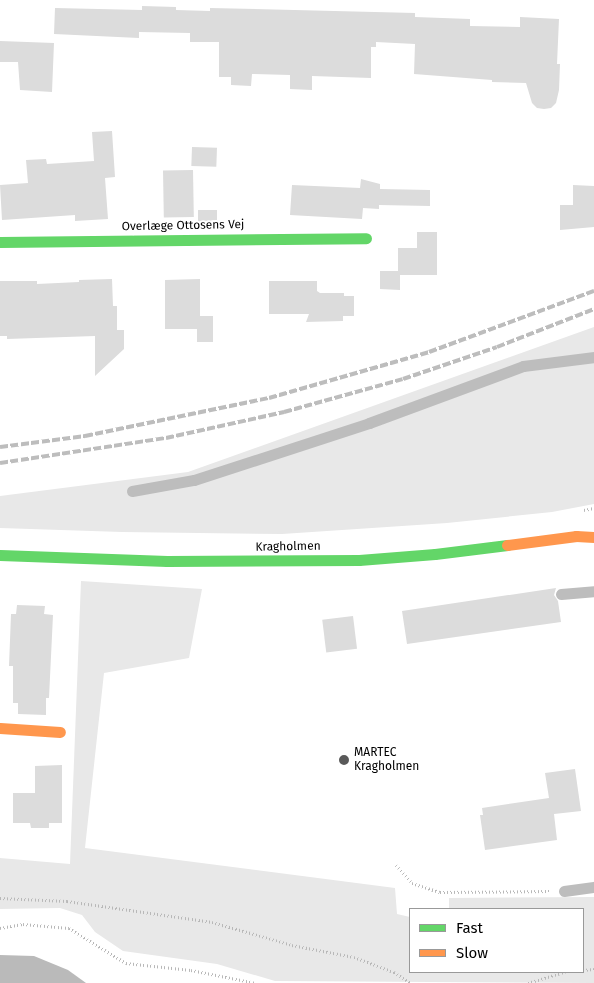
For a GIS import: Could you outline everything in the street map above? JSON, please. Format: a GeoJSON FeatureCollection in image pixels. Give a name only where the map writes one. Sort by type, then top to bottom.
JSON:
{"type":"FeatureCollection","features":[{"type":"Feature","properties":{"kind":"street","name":"Overlæge Ottosens Vej"},"geometry":{"type":"LineString","coordinates":[[0,242],[366,238]]}},
{"type":"Feature","properties":{"kind":"street","name":"Kragholmen"},"geometry":{"type":"LineString","coordinates":[[576,536],[594,528]]}},
{"type":"Feature","properties":{"kind":"street","name":"Kragholmen"},"geometry":{"type":"LineString","coordinates":[[0,555],[177,561],[358,560],[435,554],[576,536],[594,537]]}},
{"type":"Feature","properties":{"kind":"street"},"geometry":{"type":"LineString","coordinates":[[0,728],[60,732]]}},
{"type":"Feature","properties":{"kind":"lane"},"geometry":{"type":"LineString","coordinates":[[132,491],[194,480],[369,423],[523,366],[594,357]]}},
{"type":"Feature","properties":{"kind":"lane"},"geometry":{"type":"LineString","coordinates":[[561,594],[594,590]]}},
{"type":"Feature","properties":{"kind":"lane"},"geometry":{"type":"LineString","coordinates":[[564,891],[594,887]]}},
{"type":"Feature","properties":{"kind":"path"},"geometry":{"type":"LineString","coordinates":[[578,511],[594,508]]}},
{"type":"Feature","properties":{"kind":"path"},"geometry":{"type":"LineString","coordinates":[[396,865],[412,883],[440,892],[564,891]]}},
{"type":"Feature","properties":{"kind":"path"},"geometry":{"type":"LineString","coordinates":[[0,898],[67,901],[212,922],[292,945],[354,957],[394,972],[410,983]]}},
{"type":"Feature","properties":{"kind":"path"},"geometry":{"type":"LineString","coordinates":[[0,928],[23,924],[69,928],[126,962],[191,970],[256,983]]}},
{"type":"Feature","properties":{"kind":"path"},"geometry":{"type":"LineString","coordinates":[[528,983],[561,973]]}},
{"type":"Feature","properties":{"kind":"shaded area"},"geometry":{"type":"Polygon","coordinates":[[[594,327],[594,504],[552,512],[447,523],[282,534],[0,528],[0,496],[188,472],[594,327]]]}},
{"type":"Feature","properties":{"kind":"shaded area"},"geometry":{"type":"Polygon","coordinates":[[[81,581],[202,589],[189,658],[104,673],[85,848],[395,888],[397,914],[409,917],[409,973],[584,973],[584,908],[449,908],[449,898],[594,897],[594,983],[275,981],[217,964],[123,951],[95,932],[82,915],[60,908],[0,909],[0,858],[70,864],[81,581]]]}},
{"type":"Feature","properties":{"kind":"shaded area"},"geometry":{"type":"Polygon","coordinates":[[[0,955],[34,956],[68,970],[86,983],[0,983],[0,955]]]}},
{"type":"Feature","properties":{"kind":"building"},"geometry":{"type":"Polygon","coordinates":[[[142,6],[210,11],[210,8],[415,13],[415,17],[470,19],[470,26],[520,27],[520,17],[559,19],[557,64],[560,64],[559,90],[556,103],[551,108],[537,108],[532,103],[526,83],[492,82],[492,80],[414,74],[415,44],[376,42],[376,47],[371,47],[371,78],[312,76],[312,90],[290,89],[290,75],[252,74],[251,86],[231,85],[231,77],[219,77],[219,42],[190,42],[190,33],[139,32],[139,38],[54,34],[55,8],[142,10],[142,6]]]}},
{"type":"Feature","properties":{"kind":"building"},"geometry":{"type":"Polygon","coordinates":[[[0,41],[54,43],[52,92],[20,90],[18,62],[0,62],[0,41]]]}},
{"type":"Feature","properties":{"kind":"building"},"geometry":{"type":"Polygon","coordinates":[[[112,131],[115,177],[105,178],[108,219],[75,221],[75,215],[2,220],[0,185],[28,183],[26,160],[46,159],[47,164],[94,161],[92,132],[112,131]]]}},
{"type":"Feature","properties":{"kind":"building"},"geometry":{"type":"Polygon","coordinates":[[[192,147],[217,148],[216,167],[191,166],[192,147]]]}},
{"type":"Feature","properties":{"kind":"building"},"geometry":{"type":"Polygon","coordinates":[[[193,170],[194,217],[164,218],[163,171],[193,170]]]}},
{"type":"Feature","properties":{"kind":"building"},"geometry":{"type":"Polygon","coordinates":[[[361,179],[380,184],[380,189],[430,190],[430,206],[379,205],[379,209],[363,208],[362,219],[290,215],[292,185],[360,188],[361,179]]]}},
{"type":"Feature","properties":{"kind":"building"},"geometry":{"type":"Polygon","coordinates":[[[573,185],[594,186],[594,227],[560,230],[560,205],[573,205],[573,185]]]}},
{"type":"Feature","properties":{"kind":"building"},"geometry":{"type":"Polygon","coordinates":[[[198,210],[217,210],[217,224],[198,224],[198,210]]]}},
{"type":"Feature","properties":{"kind":"building"},"geometry":{"type":"Polygon","coordinates":[[[417,232],[437,232],[437,275],[400,275],[400,290],[380,289],[380,271],[398,271],[398,248],[417,248],[417,232]]]}},
{"type":"Feature","properties":{"kind":"building"},"geometry":{"type":"Polygon","coordinates":[[[112,279],[113,306],[117,306],[117,330],[124,330],[124,349],[95,376],[95,336],[7,339],[7,336],[0,336],[0,281],[37,281],[37,284],[112,279]]]}},
{"type":"Feature","properties":{"kind":"building"},"geometry":{"type":"Polygon","coordinates":[[[200,279],[200,316],[213,316],[213,342],[197,342],[197,329],[165,329],[165,280],[200,279]]]}},
{"type":"Feature","properties":{"kind":"building"},"geometry":{"type":"Polygon","coordinates":[[[269,281],[317,281],[317,291],[320,293],[344,293],[344,296],[354,296],[354,316],[343,316],[343,321],[306,322],[309,314],[269,314],[269,281]]]}},
{"type":"Feature","properties":{"kind":"building"},"geometry":{"type":"Polygon","coordinates":[[[556,588],[554,595],[558,601],[561,622],[407,644],[402,611],[556,588]]]}},
{"type":"Feature","properties":{"kind":"building"},"geometry":{"type":"Polygon","coordinates":[[[17,605],[45,606],[44,614],[53,615],[49,698],[46,698],[46,715],[18,714],[18,703],[13,703],[13,666],[9,666],[11,614],[16,614],[17,605]]]}},
{"type":"Feature","properties":{"kind":"building"},"geometry":{"type":"Polygon","coordinates":[[[353,616],[357,649],[326,653],[322,620],[353,616]]]}},
{"type":"Feature","properties":{"kind":"building"},"geometry":{"type":"Polygon","coordinates":[[[62,765],[62,823],[49,823],[49,828],[31,828],[30,823],[13,823],[13,793],[35,793],[35,766],[62,765]]]}},
{"type":"Feature","properties":{"kind":"building"},"geometry":{"type":"Polygon","coordinates":[[[575,769],[581,811],[554,814],[557,840],[485,850],[480,815],[483,815],[482,808],[549,798],[545,773],[575,769]]]}},
{"type":"Feature","properties":{"kind":"railway"},"geometry":{"type":"LineString","coordinates":[[0,447],[85,436],[269,398],[429,352],[594,291]]}},
{"type":"Feature","properties":{"kind":"railway"},"geometry":{"type":"LineString","coordinates":[[0,463],[166,438],[284,412],[403,379],[497,347],[594,309]]}},
{"type":"Feature","properties":{"kind":"traffic: fast"},"geometry":{"type":"LineString","coordinates":[[0,242],[366,238]]}},
{"type":"Feature","properties":{"kind":"traffic: fast"},"geometry":{"type":"LineString","coordinates":[[0,555],[167,561],[359,560],[435,554],[507,545]]}},
{"type":"Feature","properties":{"kind":"traffic: slow"},"geometry":{"type":"LineString","coordinates":[[507,545],[576,536],[594,537]]}},
{"type":"Feature","properties":{"kind":"traffic: slow"},"geometry":{"type":"LineString","coordinates":[[0,728],[60,732]]}},
{"type":"Feature","properties":{"kind":"place","name":"MARTEC Kragholmen"},"geometry":{"type":"Point","coordinates":[344,760]}}]}
